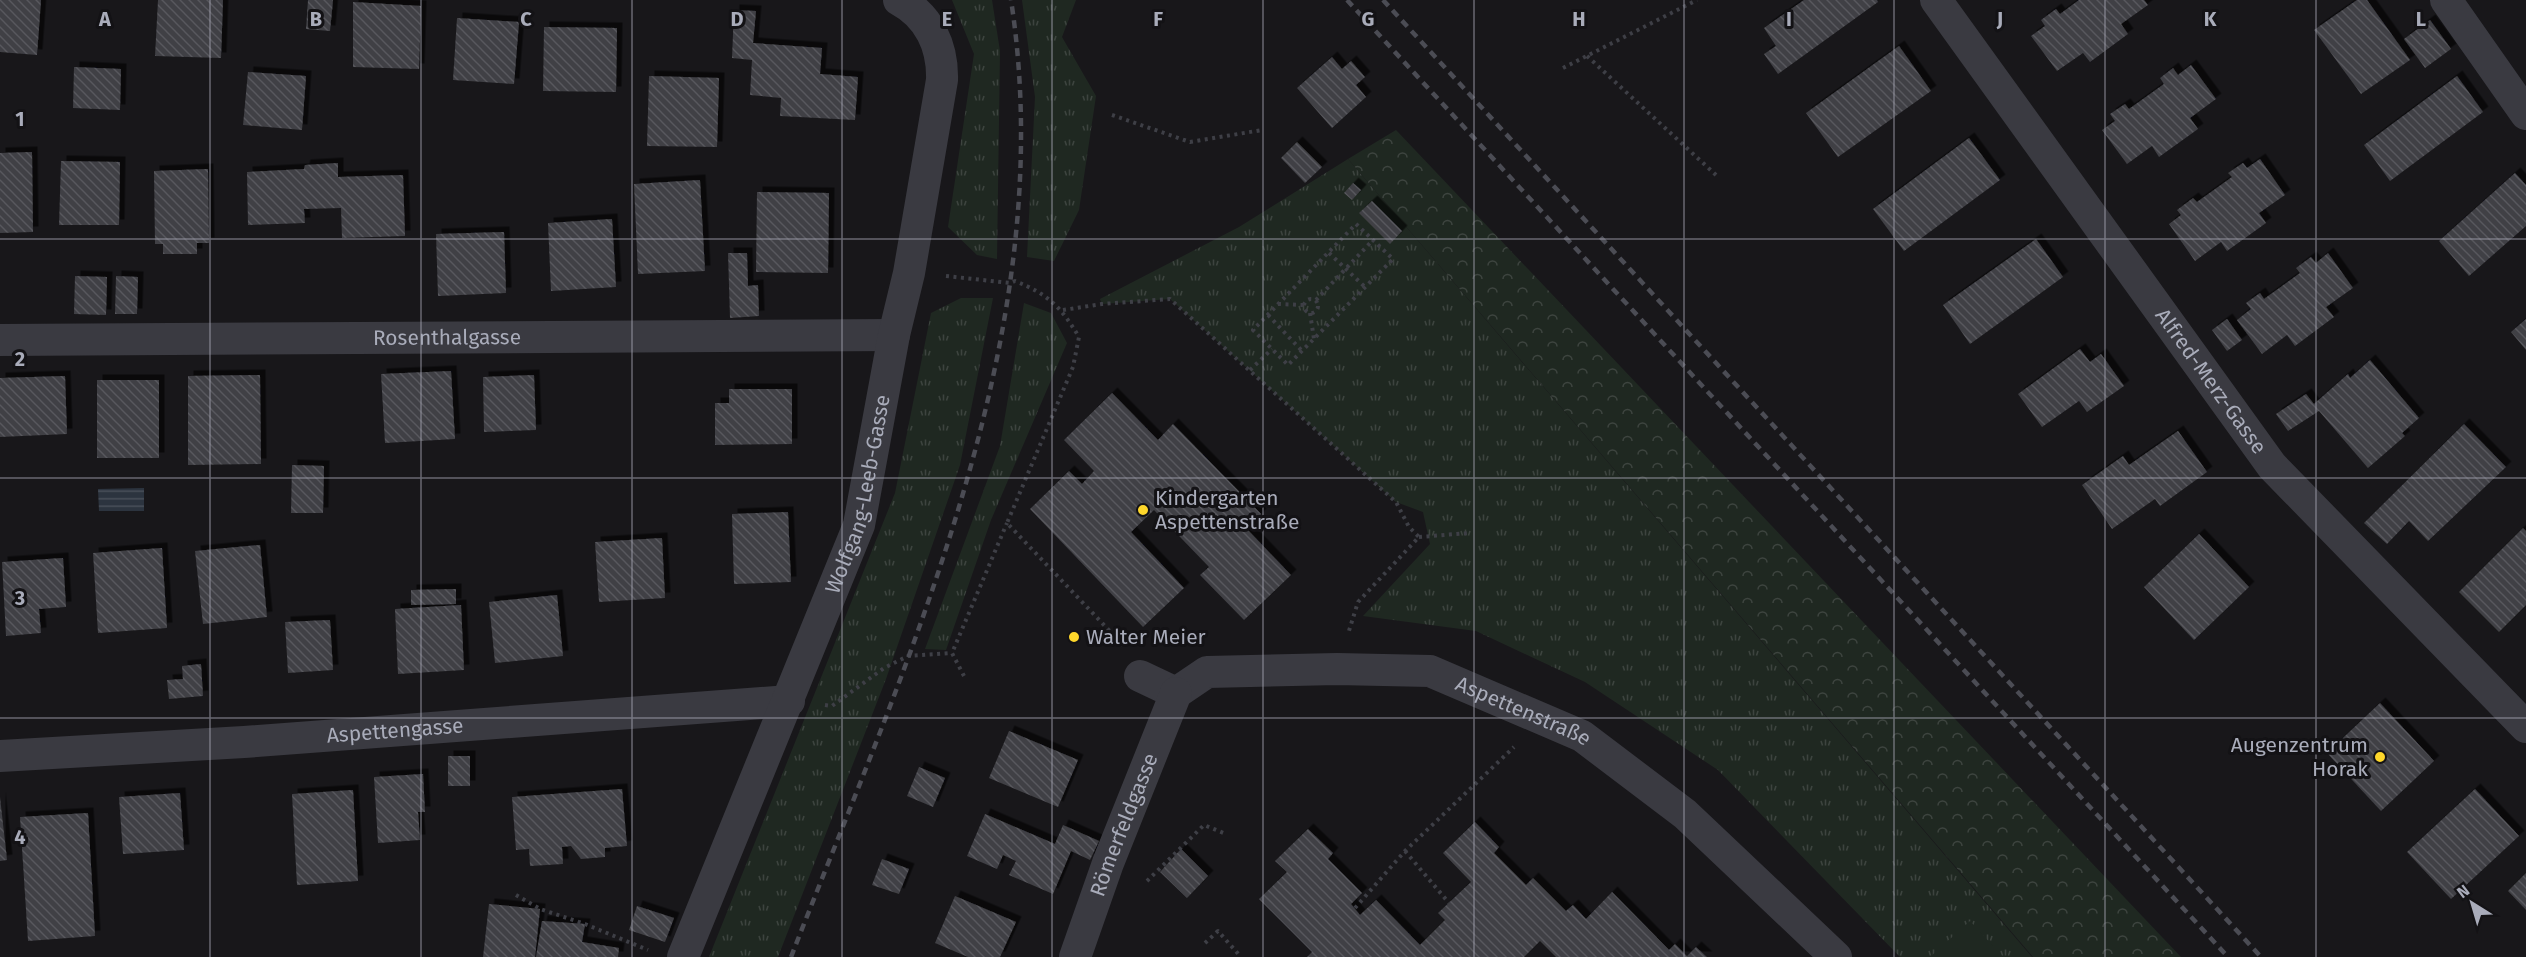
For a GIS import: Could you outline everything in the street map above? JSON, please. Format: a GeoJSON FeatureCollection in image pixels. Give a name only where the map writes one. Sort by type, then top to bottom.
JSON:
{"type":"FeatureCollection","features":[{"type":"Feature","properties":{"kind":"street","name":"Alfred-Merz-Gasse"},"geometry":{"type":"LineString","coordinates":[[1936,0],[2272,466],[2526,727]]}},
{"type":"Feature","properties":{"kind":"street"},"geometry":{"type":"LineString","coordinates":[[2446,0],[2526,114]]}},
{"type":"Feature","properties":{"kind":"street","name":"Wolfgang-Leeb-Gasse"},"geometry":{"type":"LineString","coordinates":[[669,955],[789,701],[860,525],[894,335],[909,273],[942,80],[939,47],[931,29],[908,6]]}},
{"type":"Feature","properties":{"kind":"street","name":"Rosenthalgasse"},"geometry":{"type":"LineString","coordinates":[[0,340],[894,335]]}},
{"type":"Feature","properties":{"kind":"street","name":"Aspettenstraße"},"geometry":{"type":"LineString","coordinates":[[1176,693],[1207,672],[1337,669],[1430,670],[1582,736],[1685,814],[1836,957]]}},
{"type":"Feature","properties":{"kind":"street"},"geometry":{"type":"LineString","coordinates":[[1140,676],[1176,693]]}},
{"type":"Feature","properties":{"kind":"street","name":"Römerfeldgasse"},"geometry":{"type":"LineString","coordinates":[[1075,957],[1108,863],[1176,693]]}},
{"type":"Feature","properties":{"kind":"street","name":"Aspettengasse"},"geometry":{"type":"LineString","coordinates":[[0,756],[244,742],[789,701]]}},
{"type":"Feature","properties":{"kind":"path"},"geometry":{"type":"LineString","coordinates":[[1563,68],[1697,0]]}},
{"type":"Feature","properties":{"kind":"path"},"geometry":{"type":"LineString","coordinates":[[1587,56],[1716,175]]}},
{"type":"Feature","properties":{"kind":"path"},"geometry":{"type":"LineString","coordinates":[[1112,115],[1190,142],[1262,130]]}},
{"type":"Feature","properties":{"kind":"path"},"geometry":{"type":"LineString","coordinates":[[1356,224],[1373,240],[1393,259],[1288,365],[1253,330],[1356,224]]}},
{"type":"Feature","properties":{"kind":"path"},"geometry":{"type":"LineString","coordinates":[[1316,300],[1373,240]]}},
{"type":"Feature","properties":{"kind":"path"},"geometry":{"type":"LineString","coordinates":[[1329,252],[1365,287]]}},
{"type":"Feature","properties":{"kind":"path"},"geometry":{"type":"LineString","coordinates":[[909,273],[1010,283],[1015,281],[1037,290],[1064,310],[1079,337],[1073,367],[952,653],[963,676]]}},
{"type":"Feature","properties":{"kind":"path"},"geometry":{"type":"LineString","coordinates":[[1278,304],[1303,305],[1311,298],[1316,300]]}},
{"type":"Feature","properties":{"kind":"path"},"geometry":{"type":"LineString","coordinates":[[1064,310],[1102,304],[1170,299],[1396,502],[1409,527],[1419,537]]}},
{"type":"Feature","properties":{"kind":"path"},"geometry":{"type":"LineString","coordinates":[[1303,305],[1305,311],[1310,313],[1316,311],[1318,305],[1316,300]]}},
{"type":"Feature","properties":{"kind":"path"},"geometry":{"type":"LineString","coordinates":[[1310,313],[1314,340]]}},
{"type":"Feature","properties":{"kind":"path"},"geometry":{"type":"LineString","coordinates":[[1268,315],[1302,351]]}},
{"type":"Feature","properties":{"kind":"path"},"geometry":{"type":"LineString","coordinates":[[1250,370],[1272,349]]}},
{"type":"Feature","properties":{"kind":"path"},"geometry":{"type":"LineString","coordinates":[[1007,523],[1123,644],[1140,676]]}},
{"type":"Feature","properties":{"kind":"path"},"geometry":{"type":"LineString","coordinates":[[1337,669],[1358,602],[1419,537],[1469,533]]}},
{"type":"Feature","properties":{"kind":"path"},"geometry":{"type":"LineString","coordinates":[[789,701],[832,706],[884,668],[908,657],[952,653]]}},
{"type":"Feature","properties":{"kind":"path"},"geometry":{"type":"LineString","coordinates":[[1355,908],[1405,851],[1512,748],[1546,719]]}},
{"type":"Feature","properties":{"kind":"path"},"geometry":{"type":"LineString","coordinates":[[1147,881],[1204,825],[1226,834]]}},
{"type":"Feature","properties":{"kind":"path"},"geometry":{"type":"LineString","coordinates":[[1405,851],[1449,903]]}},
{"type":"Feature","properties":{"kind":"path"},"geometry":{"type":"LineString","coordinates":[[516,895],[540,909],[669,955]]}},
{"type":"Feature","properties":{"kind":"path"},"geometry":{"type":"LineString","coordinates":[[1205,943],[1218,931],[1241,957]]}},
{"type":"Feature","properties":{"kind":"green space"},"geometry":{"type":"Polygon","coordinates":[[[952,0],[992,0],[1000,51],[997,259],[977,255],[948,227],[974,54],[952,0]]]}},
{"type":"Feature","properties":{"kind":"green space"},"geometry":{"type":"Polygon","coordinates":[[[1022,0],[1076,0],[1062,37],[1096,96],[1079,210],[1054,261],[1027,257],[1035,97],[1022,0]]]}},
{"type":"Feature","properties":{"kind":"green space"},"geometry":{"type":"Polygon","coordinates":[[[1396,130],[2181,957],[2033,957],[1348,159],[1396,130]]]}},
{"type":"Feature","properties":{"kind":"green space"},"geometry":{"type":"Polygon","coordinates":[[[1348,159],[2032,957],[1900,957],[1718,770],[1585,682],[1476,631],[1363,616],[1430,544],[1423,512],[1396,502],[1170,299],[1102,304],[1100,299],[1239,227],[1348,159]]]}},
{"type":"Feature","properties":{"kind":"green space"},"geometry":{"type":"Polygon","coordinates":[[[961,298],[993,298],[960,465],[886,679],[778,957],[709,957],[895,493],[931,313],[961,298]]]}},
{"type":"Feature","properties":{"kind":"green space"},"geometry":{"type":"Polygon","coordinates":[[[1024,303],[1051,313],[1067,343],[991,520],[946,650],[925,649],[1000,446],[1024,303]]]}},
{"type":"Feature","properties":{"kind":"green space"},"geometry":{"type":"Polygon","coordinates":[[[1970,921],[2003,957],[1930,957],[1970,921]]]}},
{"type":"Feature","properties":{"kind":"water"},"geometry":{"type":"Polygon","coordinates":[[[144,488],[144,511],[99,511],[98,489],[144,488]]]}},
{"type":"Feature","properties":{"kind":"building"},"geometry":{"type":"Polygon","coordinates":[[[0,0],[41,0],[37,55],[0,52],[0,0]]]}},
{"type":"Feature","properties":{"kind":"building"},"geometry":{"type":"Polygon","coordinates":[[[158,0],[223,0],[221,58],[155,56],[158,0]]]}},
{"type":"Feature","properties":{"kind":"building"},"geometry":{"type":"Polygon","coordinates":[[[308,0],[333,0],[330,31],[306,29],[308,0]]]}},
{"type":"Feature","properties":{"kind":"building"},"geometry":{"type":"Polygon","coordinates":[[[1804,0],[1877,0],[1878,2],[1778,74],[1764,54],[1776,46],[1764,28],[1804,0]]]}},
{"type":"Feature","properties":{"kind":"building"},"geometry":{"type":"Polygon","coordinates":[[[2079,0],[2144,0],[2148,5],[2121,24],[2128,34],[2090,62],[2083,53],[2057,71],[2031,36],[2045,26],[2041,20],[2056,9],[2060,14],[2079,0]]]}},
{"type":"Feature","properties":{"kind":"building"},"geometry":{"type":"Polygon","coordinates":[[[2357,0],[2367,0],[2410,60],[2361,94],[2314,30],[2357,0]]]}},
{"type":"Feature","properties":{"kind":"building"},"geometry":{"type":"Polygon","coordinates":[[[353,2],[421,6],[419,69],[353,67],[353,2]]]}},
{"type":"Feature","properties":{"kind":"building"},"geometry":{"type":"Polygon","coordinates":[[[734,10],[756,11],[753,43],[822,48],[820,74],[858,77],[855,120],[780,116],[781,98],[750,95],[752,60],[732,58],[734,10]]]}},
{"type":"Feature","properties":{"kind":"building"},"geometry":{"type":"Polygon","coordinates":[[[457,18],[519,22],[514,84],[453,80],[457,18]]]}},
{"type":"Feature","properties":{"kind":"building"},"geometry":{"type":"Polygon","coordinates":[[[2430,20],[2451,49],[2425,68],[2404,39],[2430,20]]]}},
{"type":"Feature","properties":{"kind":"building"},"geometry":{"type":"Polygon","coordinates":[[[544,27],[617,28],[616,92],[543,91],[544,27]]]}},
{"type":"Feature","properties":{"kind":"building"},"geometry":{"type":"Polygon","coordinates":[[[1899,46],[1931,91],[1838,157],[1806,113],[1899,46]]]}},
{"type":"Feature","properties":{"kind":"building"},"geometry":{"type":"Polygon","coordinates":[[[1332,57],[1342,69],[1351,61],[1365,77],[1356,85],[1366,97],[1332,128],[1297,88],[1332,57]]]}},
{"type":"Feature","properties":{"kind":"building"},"geometry":{"type":"Polygon","coordinates":[[[2191,65],[2216,99],[2190,118],[2198,129],[2159,157],[2152,146],[2127,164],[2102,130],[2115,121],[2110,114],[2125,104],[2129,109],[2164,84],[2160,78],[2173,68],[2178,75],[2191,65]]]}},
{"type":"Feature","properties":{"kind":"building"},"geometry":{"type":"Polygon","coordinates":[[[74,67],[121,69],[120,110],[73,108],[74,67]]]}},
{"type":"Feature","properties":{"kind":"building"},"geometry":{"type":"Polygon","coordinates":[[[248,72],[306,76],[302,130],[243,125],[248,72]]]}},
{"type":"Feature","properties":{"kind":"building"},"geometry":{"type":"Polygon","coordinates":[[[649,76],[719,78],[717,147],[647,146],[649,76]]]}},
{"type":"Feature","properties":{"kind":"building"},"geometry":{"type":"Polygon","coordinates":[[[2457,76],[2483,112],[2390,181],[2364,145],[2457,76]]]}},
{"type":"Feature","properties":{"kind":"building"},"geometry":{"type":"Polygon","coordinates":[[[1969,138],[2000,180],[1904,251],[1873,209],[1969,138]]]}},
{"type":"Feature","properties":{"kind":"building"},"geometry":{"type":"Polygon","coordinates":[[[1297,142],[1322,167],[1305,183],[1281,158],[1297,142]]]}},
{"type":"Feature","properties":{"kind":"building"},"geometry":{"type":"Polygon","coordinates":[[[32,152],[33,232],[0,233],[0,153],[32,152]]]}},
{"type":"Feature","properties":{"kind":"building"},"geometry":{"type":"Polygon","coordinates":[[[2260,159],[2285,195],[2259,213],[2266,223],[2227,251],[2221,242],[2195,261],[2169,224],[2181,215],[2177,210],[2193,198],[2197,202],[2232,177],[2228,173],[2243,163],[2247,168],[2260,159]]]}},
{"type":"Feature","properties":{"kind":"building"},"geometry":{"type":"Polygon","coordinates":[[[61,161],[120,162],[119,225],[59,225],[61,161]]]}},
{"type":"Feature","properties":{"kind":"building"},"geometry":{"type":"Polygon","coordinates":[[[338,163],[338,177],[403,175],[405,236],[342,238],[341,208],[304,209],[305,223],[248,225],[247,172],[304,169],[305,165],[338,163]]]}},
{"type":"Feature","properties":{"kind":"building"},"geometry":{"type":"Polygon","coordinates":[[[208,169],[209,243],[197,243],[197,254],[163,254],[163,244],[155,244],[154,171],[208,169]]]}},
{"type":"Feature","properties":{"kind":"building"},"geometry":{"type":"Polygon","coordinates":[[[2515,173],[2526,185],[2526,226],[2469,276],[2439,241],[2515,173]]]}},
{"type":"Feature","properties":{"kind":"building"},"geometry":{"type":"Polygon","coordinates":[[[700,180],[705,271],[638,274],[634,184],[700,180]]]}},
{"type":"Feature","properties":{"kind":"building"},"geometry":{"type":"Polygon","coordinates":[[[1353,183],[1361,190],[1352,200],[1344,193],[1353,183]]]}},
{"type":"Feature","properties":{"kind":"building"},"geometry":{"type":"Polygon","coordinates":[[[757,192],[829,193],[828,273],[756,272],[757,192]]]}},
{"type":"Feature","properties":{"kind":"building"},"geometry":{"type":"Polygon","coordinates":[[[1372,201],[1402,231],[1390,244],[1359,213],[1372,201]]]}},
{"type":"Feature","properties":{"kind":"building"},"geometry":{"type":"Polygon","coordinates":[[[612,219],[616,287],[551,291],[548,223],[612,219]]]}},
{"type":"Feature","properties":{"kind":"building"},"geometry":{"type":"Polygon","coordinates":[[[504,232],[506,293],[438,296],[436,234],[504,232]]]}},
{"type":"Feature","properties":{"kind":"building"},"geometry":{"type":"Polygon","coordinates":[[[2036,239],[2063,277],[1970,344],[1943,305],[2036,239]]]}},
{"type":"Feature","properties":{"kind":"building"},"geometry":{"type":"Polygon","coordinates":[[[728,253],[747,253],[748,286],[758,285],[759,316],[730,318],[728,253]]]}},
{"type":"Feature","properties":{"kind":"building"},"geometry":{"type":"Polygon","coordinates":[[[2328,253],[2353,288],[2326,307],[2334,317],[2295,346],[2287,335],[2262,354],[2237,320],[2251,309],[2246,303],[2260,293],[2264,299],[2300,273],[2296,268],[2311,257],[2316,263],[2328,253]]]}},
{"type":"Feature","properties":{"kind":"building"},"geometry":{"type":"Polygon","coordinates":[[[75,276],[107,277],[106,315],[74,314],[75,276]]]}},
{"type":"Feature","properties":{"kind":"building"},"geometry":{"type":"Polygon","coordinates":[[[116,276],[138,277],[137,314],[115,314],[116,276]]]}},
{"type":"Feature","properties":{"kind":"building"},"geometry":{"type":"Polygon","coordinates":[[[2227,319],[2242,340],[2227,351],[2212,330],[2227,319]]]}},
{"type":"Feature","properties":{"kind":"building"},"geometry":{"type":"Polygon","coordinates":[[[2526,319],[2526,350],[2511,332],[2526,319]]]}},
{"type":"Feature","properties":{"kind":"building"},"geometry":{"type":"Polygon","coordinates":[[[2080,349],[2090,362],[2101,354],[2124,386],[2087,412],[2079,401],[2042,427],[2018,394],[2080,349]]]}},
{"type":"Feature","properties":{"kind":"building"},"geometry":{"type":"Polygon","coordinates":[[[2370,360],[2419,418],[2402,433],[2405,436],[2368,468],[2319,411],[2288,431],[2276,414],[2306,394],[2314,404],[2348,374],[2350,378],[2370,360]]]}},
{"type":"Feature","properties":{"kind":"building"},"geometry":{"type":"Polygon","coordinates":[[[451,371],[455,439],[385,443],[381,374],[451,371]]]}},
{"type":"Feature","properties":{"kind":"building"},"geometry":{"type":"Polygon","coordinates":[[[260,375],[261,464],[188,465],[188,376],[260,375]]]}},
{"type":"Feature","properties":{"kind":"building"},"geometry":{"type":"Polygon","coordinates":[[[534,375],[536,430],[484,432],[483,377],[534,375]]]}},
{"type":"Feature","properties":{"kind":"building"},"geometry":{"type":"Polygon","coordinates":[[[65,376],[67,434],[0,437],[0,378],[65,376]]]}},
{"type":"Feature","properties":{"kind":"building"},"geometry":{"type":"Polygon","coordinates":[[[97,380],[159,380],[159,458],[97,458],[97,380]]]}},
{"type":"Feature","properties":{"kind":"building"},"geometry":{"type":"Polygon","coordinates":[[[729,389],[792,389],[792,444],[715,445],[715,403],[729,403],[729,389]]]}},
{"type":"Feature","properties":{"kind":"building","name":"Kindergarten Aspettenstraße"},"geometry":{"type":"Polygon","coordinates":[[[1112,393],[1158,440],[1173,424],[1261,514],[1247,529],[1291,575],[1244,620],[1200,575],[1209,567],[1154,510],[1131,532],[1184,588],[1143,627],[1030,509],[1069,471],[1082,484],[1094,471],[1064,440],[1112,393]]]}},
{"type":"Feature","properties":{"kind":"building"},"geometry":{"type":"Polygon","coordinates":[[[2464,424],[2506,467],[2428,541],[2409,521],[2387,544],[2364,523],[2464,424]]]}},
{"type":"Feature","properties":{"kind":"building"},"geometry":{"type":"Polygon","coordinates":[[[2178,431],[2207,472],[2160,506],[2155,499],[2112,529],[2082,485],[2123,456],[2129,465],[2178,431]]]}},
{"type":"Feature","properties":{"kind":"building"},"geometry":{"type":"Polygon","coordinates":[[[292,465],[324,466],[323,513],[291,513],[292,465]]]}},
{"type":"Feature","properties":{"kind":"building"},"geometry":{"type":"Polygon","coordinates":[[[788,512],[791,582],[734,584],[732,514],[788,512]]]}},
{"type":"Feature","properties":{"kind":"building"},"geometry":{"type":"Polygon","coordinates":[[[2523,528],[2526,531],[2526,605],[2499,632],[2459,592],[2523,528]]]}},
{"type":"Feature","properties":{"kind":"building"},"geometry":{"type":"Polygon","coordinates":[[[2199,534],[2249,587],[2194,640],[2144,587],[2199,534]]]}},
{"type":"Feature","properties":{"kind":"building"},"geometry":{"type":"Polygon","coordinates":[[[662,538],[665,598],[599,602],[595,542],[662,538]]]}},
{"type":"Feature","properties":{"kind":"building"},"geometry":{"type":"Polygon","coordinates":[[[260,545],[267,617],[203,624],[195,551],[260,545]]]}},
{"type":"Feature","properties":{"kind":"building"},"geometry":{"type":"Polygon","coordinates":[[[162,548],[167,628],[98,633],[93,553],[162,548]]]}},
{"type":"Feature","properties":{"kind":"building"},"geometry":{"type":"Polygon","coordinates":[[[63,558],[66,607],[39,609],[41,633],[6,636],[2,562],[63,558]]]}},
{"type":"Feature","properties":{"kind":"building"},"geometry":{"type":"Polygon","coordinates":[[[456,589],[456,604],[411,605],[411,590],[456,589]]]}},
{"type":"Feature","properties":{"kind":"building"},"geometry":{"type":"Polygon","coordinates":[[[557,595],[563,656],[495,663],[489,602],[557,595]]]}},
{"type":"Feature","properties":{"kind":"building"},"geometry":{"type":"Polygon","coordinates":[[[461,605],[464,670],[398,674],[395,609],[461,605]]]}},
{"type":"Feature","properties":{"kind":"building"},"geometry":{"type":"Polygon","coordinates":[[[330,620],[333,670],[288,673],[285,622],[330,620]]]}},
{"type":"Feature","properties":{"kind":"building"},"geometry":{"type":"Polygon","coordinates":[[[201,664],[203,696],[169,699],[167,680],[183,679],[182,666],[201,664]]]}},
{"type":"Feature","properties":{"kind":"building","name":"Augenzentrum Horak"},"geometry":{"type":"Polygon","coordinates":[[[2380,703],[2434,761],[2381,811],[2327,753],[2380,703]]]}},
{"type":"Feature","properties":{"kind":"building"},"geometry":{"type":"Polygon","coordinates":[[[1009,731],[1078,760],[1058,807],[989,778],[1009,731]]]}},
{"type":"Feature","properties":{"kind":"building"},"geometry":{"type":"Polygon","coordinates":[[[448,756],[470,756],[470,786],[448,786],[448,756]]]}},
{"type":"Feature","properties":{"kind":"building"},"geometry":{"type":"Polygon","coordinates":[[[919,767],[945,778],[933,807],[907,796],[919,767]]]}},
{"type":"Feature","properties":{"kind":"building"},"geometry":{"type":"Polygon","coordinates":[[[423,774],[425,812],[418,812],[420,840],[378,843],[374,777],[423,774]]]}},
{"type":"Feature","properties":{"kind":"building"},"geometry":{"type":"Polygon","coordinates":[[[622,789],[627,846],[605,848],[605,857],[581,859],[571,846],[562,847],[563,864],[530,866],[529,849],[516,850],[512,797],[622,789]]]}},
{"type":"Feature","properties":{"kind":"building"},"geometry":{"type":"Polygon","coordinates":[[[2475,789],[2519,836],[2451,899],[2407,852],[2475,789]]]}},
{"type":"Feature","properties":{"kind":"building"},"geometry":{"type":"Polygon","coordinates":[[[353,790],[358,881],[297,885],[292,794],[353,790]]]}},
{"type":"Feature","properties":{"kind":"building"},"geometry":{"type":"Polygon","coordinates":[[[180,793],[184,850],[123,854],[119,797],[180,793]]]}},
{"type":"Feature","properties":{"kind":"building"},"geometry":{"type":"Polygon","coordinates":[[[0,797],[7,860],[0,861],[0,797]]]}},
{"type":"Feature","properties":{"kind":"building"},"geometry":{"type":"Polygon","coordinates":[[[88,813],[95,936],[28,941],[20,817],[88,813]]]}},
{"type":"Feature","properties":{"kind":"building"},"geometry":{"type":"Polygon","coordinates":[[[985,814],[1055,844],[1063,825],[1099,841],[1090,860],[1071,851],[1053,894],[1009,875],[1016,861],[1003,855],[997,869],[967,856],[985,814]]]}},
{"type":"Feature","properties":{"kind":"building"},"geometry":{"type":"Polygon","coordinates":[[[1475,822],[1499,847],[1494,853],[1526,885],[1533,878],[1566,911],[1573,905],[1586,919],[1612,892],[1669,950],[1675,944],[1687,956],[1696,947],[1707,957],[1556,957],[1540,941],[1524,957],[1307,957],[1312,952],[1259,899],[1287,872],[1275,861],[1308,829],[1333,853],[1328,859],[1362,893],[1351,904],[1360,915],[1376,900],[1420,945],[1445,920],[1438,913],[1471,882],[1443,853],[1475,822]]]}},
{"type":"Feature","properties":{"kind":"building"},"geometry":{"type":"Polygon","coordinates":[[[1181,849],[1208,876],[1187,898],[1160,872],[1181,849]]]}},
{"type":"Feature","properties":{"kind":"building"},"geometry":{"type":"Polygon","coordinates":[[[882,859],[909,869],[899,894],[872,885],[882,859]]]}},
{"type":"Feature","properties":{"kind":"building"},"geometry":{"type":"Polygon","coordinates":[[[2526,873],[2526,910],[2508,891],[2526,873]]]}},
{"type":"Feature","properties":{"kind":"building"},"geometry":{"type":"Polygon","coordinates":[[[955,896],[1016,922],[1000,957],[968,957],[935,943],[955,896]]]}},
{"type":"Feature","properties":{"kind":"building"},"geometry":{"type":"Polygon","coordinates":[[[489,904],[540,909],[535,957],[483,957],[489,904]]]}},
{"type":"Feature","properties":{"kind":"building"},"geometry":{"type":"Polygon","coordinates":[[[637,906],[674,918],[665,942],[629,930],[637,906]]]}},
{"type":"Feature","properties":{"kind":"building"},"geometry":{"type":"Polygon","coordinates":[[[542,921],[585,924],[582,942],[619,948],[618,957],[536,957],[542,921]]]}},
{"type":"Feature","properties":{"kind":"railway"},"geometry":{"type":"LineString","coordinates":[[791,957],[882,727],[925,610],[964,490],[995,369],[1015,247],[1021,124],[1011,0]]}},
{"type":"Feature","properties":{"kind":"railway"},"geometry":{"type":"LineString","coordinates":[[1347,0],[2228,957]]}},
{"type":"Feature","properties":{"kind":"railway"},"geometry":{"type":"LineString","coordinates":[[1383,0],[2261,957]]}},
{"type":"Feature","properties":{"kind":"place","name":"Kindergarten Aspettenstraße"},"geometry":{"type":"Point","coordinates":[1143,510]}},
{"type":"Feature","properties":{"kind":"place","name":"Walter Meier"},"geometry":{"type":"Point","coordinates":[1074,637]}},
{"type":"Feature","properties":{"kind":"place","name":"Augenzentrum Horak"},"geometry":{"type":"Point","coordinates":[2380,757]}}]}
